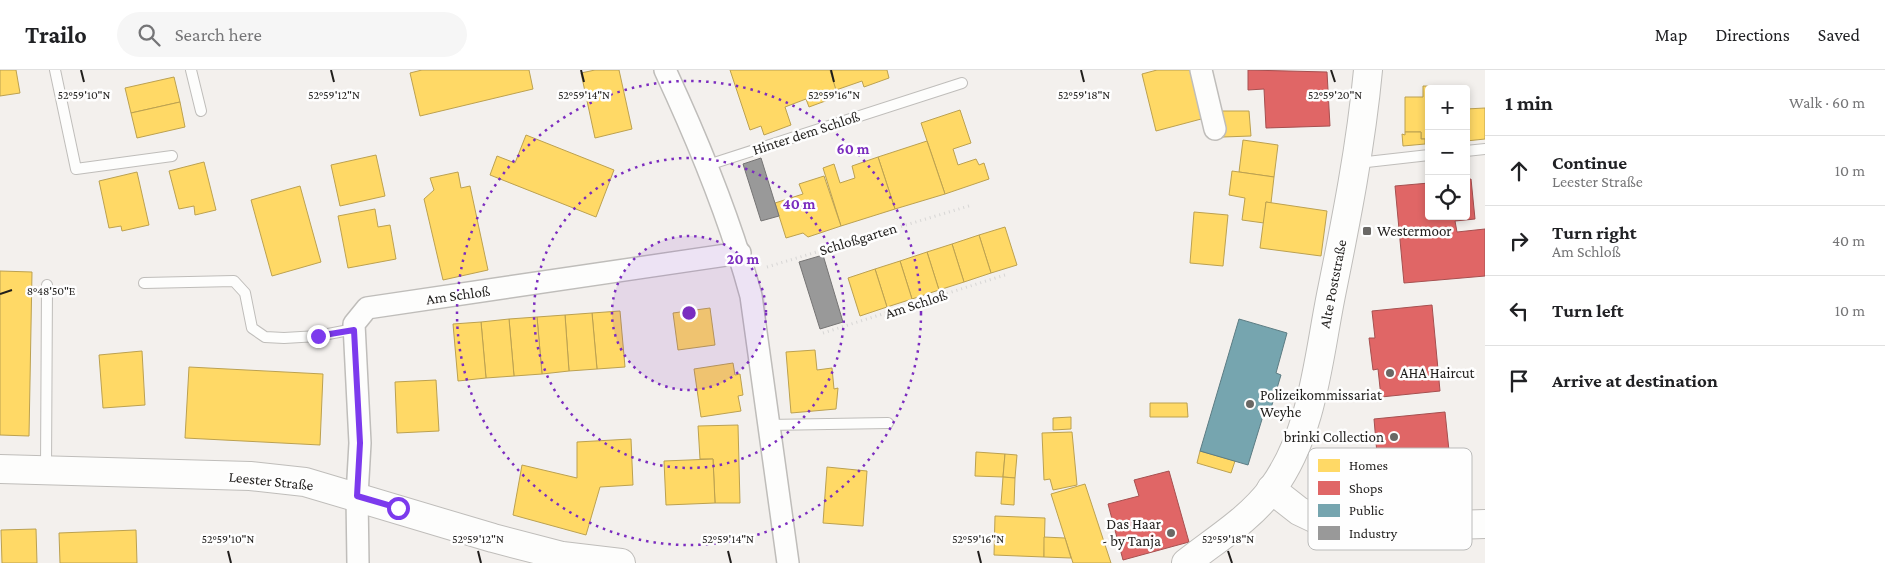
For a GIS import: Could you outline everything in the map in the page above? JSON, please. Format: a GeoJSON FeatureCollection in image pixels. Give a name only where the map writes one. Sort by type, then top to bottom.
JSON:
{"type":"FeatureCollection","features":[{"type":"Feature","properties":{"kind":"street"},"geometry":{"type":"LineString","coordinates":[[665,70],[708,165],[740,253],[751,296],[788,563]]}},
{"type":"Feature","properties":{"kind":"street"},"geometry":{"type":"LineString","coordinates":[[1201,70],[1215,129]]}},
{"type":"Feature","properties":{"kind":"street","name":"Alte Poststraße"},"geometry":{"type":"LineString","coordinates":[[1272,490],[1291,457],[1308,412],[1354,163],[1368,70]]}},
{"type":"Feature","properties":{"kind":"street","name":"Am Schloß"},"geometry":{"type":"LineString","coordinates":[[354,330],[354,324],[367,308],[740,253]]}},
{"type":"Feature","properties":{"kind":"street"},"geometry":{"type":"LineString","coordinates":[[354,330],[360,443],[357,496],[358,563]]}},
{"type":"Feature","properties":{"kind":"street","name":"Leester Straße"},"geometry":{"type":"LineString","coordinates":[[0,469],[250,476],[306,482],[493,538],[544,551],[621,563]]}},
{"type":"Feature","properties":{"kind":"street"},"geometry":{"type":"LineString","coordinates":[[1186,563],[1242,520],[1272,490],[1308,515]]}},
{"type":"Feature","properties":{"kind":"street"},"geometry":{"type":"LineString","coordinates":[[1472,524],[1485,524]]}},
{"type":"Feature","properties":{"kind":"lane"},"geometry":{"type":"LineString","coordinates":[[55,70],[76,169],[172,156]]}},
{"type":"Feature","properties":{"kind":"lane"},"geometry":{"type":"LineString","coordinates":[[191,70],[201,111]]}},
{"type":"Feature","properties":{"kind":"lane","name":"Hinter dem Schloß"},"geometry":{"type":"LineString","coordinates":[[708,165],[962,83]]}},
{"type":"Feature","properties":{"kind":"lane"},"geometry":{"type":"LineString","coordinates":[[1470,151],[1485,149]]}},
{"type":"Feature","properties":{"kind":"lane"},"geometry":{"type":"LineString","coordinates":[[1354,163],[1425,155]]}},
{"type":"Feature","properties":{"kind":"lane"},"geometry":{"type":"LineString","coordinates":[[144,283],[234,281],[245,293],[252,328],[265,338],[318,336],[354,330]]}},
{"type":"Feature","properties":{"kind":"lane"},"geometry":{"type":"LineString","coordinates":[[46,471],[47,285]]}},
{"type":"Feature","properties":{"kind":"lane"},"geometry":{"type":"LineString","coordinates":[[768,425],[888,423]]}},
{"type":"Feature","properties":{"kind":"path","name":"Schloßgarten"},"geometry":{"type":"LineString","coordinates":[[745,273],[972,205]]}},
{"type":"Feature","properties":{"kind":"path","name":"Am Schloß"},"geometry":{"type":"LineString","coordinates":[[823,333],[1008,274]]}},
{"type":"Feature","properties":{"kind":"building: Homes"},"geometry":{"type":"Polygon","coordinates":[[[0,70],[16,70],[20,93],[0,96],[0,70]]]}},
{"type":"Feature","properties":{"kind":"building: Homes"},"geometry":{"type":"Polygon","coordinates":[[[422,70],[529,70],[533,89],[420,116],[410,73],[422,70]]]}},
{"type":"Feature","properties":{"kind":"building: Homes"},"geometry":{"type":"Polygon","coordinates":[[[595,70],[619,70],[632,129],[595,138],[581,73],[595,70]]]}},
{"type":"Feature","properties":{"kind":"building: Homes"},"geometry":{"type":"Polygon","coordinates":[[[730,70],[830,70],[839,96],[809,107],[806,99],[785,107],[791,125],[764,135],[761,126],[750,130],[730,70]]]}},
{"type":"Feature","properties":{"kind":"building: Homes"},"geometry":{"type":"Polygon","coordinates":[[[830,70],[887,70],[889,78],[864,87],[862,81],[836,90],[830,70]]]}},
{"type":"Feature","properties":{"kind":"building: Homes"},"geometry":{"type":"Polygon","coordinates":[[[1157,70],[1192,70],[1205,118],[1156,131],[1142,74],[1157,70]]]}},
{"type":"Feature","properties":{"kind":"building: Homes"},"geometry":{"type":"Polygon","coordinates":[[[174,77],[180,102],[131,113],[125,88],[174,77]]]}},
{"type":"Feature","properties":{"kind":"building: Homes"},"geometry":{"type":"Polygon","coordinates":[[[1423,86],[1425,86],[1425,139],[1421,139],[1421,132],[1405,132],[1405,97],[1423,97],[1423,86]]]}},
{"type":"Feature","properties":{"kind":"building: Homes"},"geometry":{"type":"Polygon","coordinates":[[[180,102],[185,127],[137,138],[131,113],[180,102]]]}},
{"type":"Feature","properties":{"kind":"building: Homes"},"geometry":{"type":"Polygon","coordinates":[[[1485,108],[1485,139],[1470,141],[1470,109],[1485,108]]]}},
{"type":"Feature","properties":{"kind":"building: Homes"},"geometry":{"type":"Polygon","coordinates":[[[960,110],[971,143],[953,149],[958,165],[976,159],[979,165],[984,163],[989,179],[945,194],[921,123],[960,110]]]}},
{"type":"Feature","properties":{"kind":"building: Homes"},"geometry":{"type":"Polygon","coordinates":[[[1218,111],[1249,111],[1251,136],[1223,137],[1218,111]]]}},
{"type":"Feature","properties":{"kind":"building: Homes"},"geometry":{"type":"Polygon","coordinates":[[[1405,132],[1421,132],[1421,139],[1425,139],[1425,144],[1403,146],[1402,134],[1405,135],[1405,132]]]}},
{"type":"Feature","properties":{"kind":"building: Homes"},"geometry":{"type":"Polygon","coordinates":[[[526,135],[614,170],[596,217],[490,175],[497,156],[515,163],[526,135]]]}},
{"type":"Feature","properties":{"kind":"building: Homes"},"geometry":{"type":"Polygon","coordinates":[[[1243,140],[1278,145],[1274,177],[1239,172],[1243,140]]]}},
{"type":"Feature","properties":{"kind":"building: Homes"},"geometry":{"type":"Polygon","coordinates":[[[927,141],[945,194],[895,209],[878,157],[927,141]]]}},
{"type":"Feature","properties":{"kind":"building: Homes"},"geometry":{"type":"Polygon","coordinates":[[[376,155],[385,196],[340,206],[331,165],[376,155]]]}},
{"type":"Feature","properties":{"kind":"building: Homes"},"geometry":{"type":"Polygon","coordinates":[[[878,157],[895,209],[841,226],[823,168],[834,164],[840,183],[855,178],[852,166],[878,157]]]}},
{"type":"Feature","properties":{"kind":"building: Homes"},"geometry":{"type":"Polygon","coordinates":[[[204,162],[216,210],[195,215],[194,206],[179,209],[169,171],[204,162]]]}},
{"type":"Feature","properties":{"kind":"building: Homes"},"geometry":{"type":"Polygon","coordinates":[[[1232,171],[1274,177],[1271,203],[1266,202],[1264,223],[1242,220],[1245,198],[1229,195],[1232,171]]]}},
{"type":"Feature","properties":{"kind":"building: Homes"},"geometry":{"type":"Polygon","coordinates":[[[137,172],[149,225],[122,231],[121,226],[109,228],[99,181],[137,172]]]}},
{"type":"Feature","properties":{"kind":"building: Homes"},"geometry":{"type":"Polygon","coordinates":[[[458,172],[461,188],[470,186],[488,270],[443,280],[424,199],[434,190],[430,178],[458,172]]]}},
{"type":"Feature","properties":{"kind":"building: Homes"},"geometry":{"type":"Polygon","coordinates":[[[824,176],[841,226],[808,237],[803,233],[786,238],[775,203],[803,194],[799,184],[824,176]]]}},
{"type":"Feature","properties":{"kind":"building: Homes"},"geometry":{"type":"Polygon","coordinates":[[[300,186],[321,262],[272,276],[251,200],[300,186]]]}},
{"type":"Feature","properties":{"kind":"building: Homes"},"geometry":{"type":"Polygon","coordinates":[[[1266,202],[1327,211],[1321,256],[1260,248],[1266,202]]]}},
{"type":"Feature","properties":{"kind":"building: Homes"},"geometry":{"type":"Polygon","coordinates":[[[375,209],[378,227],[390,225],[396,259],[348,268],[338,216],[375,209]]]}},
{"type":"Feature","properties":{"kind":"building: Homes"},"geometry":{"type":"Polygon","coordinates":[[[1194,212],[1228,215],[1223,266],[1190,263],[1194,212]]]}},
{"type":"Feature","properties":{"kind":"building: Homes"},"geometry":{"type":"Polygon","coordinates":[[[1005,227],[1017,265],[991,273],[979,235],[1005,227]]]}},
{"type":"Feature","properties":{"kind":"building: Homes"},"geometry":{"type":"Polygon","coordinates":[[[979,235],[991,273],[964,282],[952,244],[979,235]]]}},
{"type":"Feature","properties":{"kind":"building: Homes"},"geometry":{"type":"Polygon","coordinates":[[[952,244],[964,282],[939,290],[927,252],[952,244]]]}},
{"type":"Feature","properties":{"kind":"building: Homes"},"geometry":{"type":"Polygon","coordinates":[[[927,252],[939,290],[912,299],[900,261],[927,252]]]}},
{"type":"Feature","properties":{"kind":"building: Homes"},"geometry":{"type":"Polygon","coordinates":[[[900,261],[912,299],[887,307],[875,269],[900,261]]]}},
{"type":"Feature","properties":{"kind":"building: Homes"},"geometry":{"type":"Polygon","coordinates":[[[875,269],[887,307],[860,316],[848,278],[875,269]]]}},
{"type":"Feature","properties":{"kind":"building: Homes"},"geometry":{"type":"Polygon","coordinates":[[[0,271],[32,272],[29,436],[0,435],[0,271]]]}},
{"type":"Feature","properties":{"kind":"building: Homes"},"geometry":{"type":"Polygon","coordinates":[[[710,308],[715,345],[678,350],[673,313],[710,308]]]}},
{"type":"Feature","properties":{"kind":"building: Homes"},"geometry":{"type":"Polygon","coordinates":[[[620,311],[625,367],[597,369],[592,313],[620,311]]]}},
{"type":"Feature","properties":{"kind":"building: Homes"},"geometry":{"type":"Polygon","coordinates":[[[592,313],[597,369],[569,371],[565,315],[592,313]]]}},
{"type":"Feature","properties":{"kind":"building: Homes"},"geometry":{"type":"Polygon","coordinates":[[[565,315],[569,371],[542,374],[537,317],[565,315]]]}},
{"type":"Feature","properties":{"kind":"building: Homes"},"geometry":{"type":"Polygon","coordinates":[[[537,317],[542,374],[514,376],[509,319],[537,317]]]}},
{"type":"Feature","properties":{"kind":"building: Homes"},"geometry":{"type":"Polygon","coordinates":[[[509,319],[514,376],[486,378],[481,322],[509,319]]]}},
{"type":"Feature","properties":{"kind":"building: Homes"},"geometry":{"type":"Polygon","coordinates":[[[481,322],[486,378],[458,381],[453,324],[481,322]]]}},
{"type":"Feature","properties":{"kind":"building: Homes"},"geometry":{"type":"Polygon","coordinates":[[[815,350],[817,370],[832,368],[834,389],[838,388],[836,409],[791,413],[786,352],[815,350]]]}},
{"type":"Feature","properties":{"kind":"building: Homes"},"geometry":{"type":"Polygon","coordinates":[[[142,351],[145,405],[103,408],[99,355],[142,351]]]}},
{"type":"Feature","properties":{"kind":"building: Homes"},"geometry":{"type":"Polygon","coordinates":[[[733,363],[735,375],[740,374],[743,395],[738,396],[741,411],[701,417],[694,369],[733,363]]]}},
{"type":"Feature","properties":{"kind":"building: Homes"},"geometry":{"type":"Polygon","coordinates":[[[189,367],[323,374],[320,445],[185,438],[189,367]]]}},
{"type":"Feature","properties":{"kind":"building: Homes"},"geometry":{"type":"Polygon","coordinates":[[[436,380],[439,431],[397,433],[395,382],[436,380]]]}},
{"type":"Feature","properties":{"kind":"building: Homes"},"geometry":{"type":"Polygon","coordinates":[[[1150,403],[1187,403],[1188,417],[1150,417],[1150,403]]]}},
{"type":"Feature","properties":{"kind":"building: Homes"},"geometry":{"type":"Polygon","coordinates":[[[1071,417],[1071,429],[1053,430],[1053,418],[1071,417]]]}},
{"type":"Feature","properties":{"kind":"building: Homes"},"geometry":{"type":"Polygon","coordinates":[[[738,425],[740,503],[715,503],[713,459],[700,459],[698,426],[738,425]]]}},
{"type":"Feature","properties":{"kind":"building: Homes"},"geometry":{"type":"Polygon","coordinates":[[[1072,432],[1077,485],[1053,490],[1050,479],[1044,480],[1042,433],[1072,432]]]}},
{"type":"Feature","properties":{"kind":"building: Homes"},"geometry":{"type":"Polygon","coordinates":[[[631,439],[633,485],[600,487],[586,535],[513,515],[522,465],[577,478],[577,442],[631,439]]]}},
{"type":"Feature","properties":{"kind":"building: Homes"},"geometry":{"type":"Polygon","coordinates":[[[1200,451],[1235,461],[1231,473],[1197,463],[1200,451]]]}},
{"type":"Feature","properties":{"kind":"building: Homes"},"geometry":{"type":"Polygon","coordinates":[[[976,452],[1005,454],[1003,477],[975,476],[976,452]]]}},
{"type":"Feature","properties":{"kind":"building: Homes"},"geometry":{"type":"Polygon","coordinates":[[[1005,454],[1017,455],[1015,478],[1003,477],[1005,454]]]}},
{"type":"Feature","properties":{"kind":"building: Homes"},"geometry":{"type":"Polygon","coordinates":[[[713,459],[715,503],[666,505],[664,461],[713,459]]]}},
{"type":"Feature","properties":{"kind":"building: Homes"},"geometry":{"type":"Polygon","coordinates":[[[827,467],[867,471],[863,526],[823,523],[827,467]]]}},
{"type":"Feature","properties":{"kind":"building: Homes"},"geometry":{"type":"Polygon","coordinates":[[[1003,477],[1015,478],[1014,505],[1001,504],[1003,477]]]}},
{"type":"Feature","properties":{"kind":"building: Homes"},"geometry":{"type":"Polygon","coordinates":[[[1085,484],[1111,563],[1073,563],[1051,494],[1085,484]]]}},
{"type":"Feature","properties":{"kind":"building: Homes"},"geometry":{"type":"Polygon","coordinates":[[[995,516],[1045,518],[1044,557],[994,555],[995,516]]]}},
{"type":"Feature","properties":{"kind":"building: Homes"},"geometry":{"type":"Polygon","coordinates":[[[36,529],[37,563],[2,563],[1,530],[36,529]]]}},
{"type":"Feature","properties":{"kind":"building: Homes"},"geometry":{"type":"Polygon","coordinates":[[[136,530],[137,563],[60,563],[59,533],[136,530]]]}},
{"type":"Feature","properties":{"kind":"building: Homes"},"geometry":{"type":"Polygon","coordinates":[[[1044,537],[1065,538],[1071,558],[1044,557],[1044,537]]]}},
{"type":"Feature","properties":{"kind":"building: Shops"},"geometry":{"type":"Polygon","coordinates":[[[1248,70],[1327,72],[1330,126],[1266,128],[1264,89],[1248,90],[1248,70]]]}},
{"type":"Feature","properties":{"kind":"building: Shops"},"geometry":{"type":"Polygon","coordinates":[[[1470,179],[1475,219],[1470,220],[1470,179]]]}},
{"type":"Feature","properties":{"kind":"building: Shops"},"geometry":{"type":"Polygon","coordinates":[[[1425,183],[1425,220],[1465,220],[1455,221],[1457,232],[1485,229],[1485,276],[1404,283],[1395,186],[1425,183]]]}},
{"type":"Feature","properties":{"kind":"building: Shops"},"geometry":{"type":"Polygon","coordinates":[[[1432,305],[1440,391],[1381,397],[1378,369],[1373,370],[1369,338],[1375,338],[1372,311],[1432,305]]]}},
{"type":"Feature","properties":{"kind":"building: Shops"},"geometry":{"type":"Polygon","coordinates":[[[1445,412],[1449,448],[1376,448],[1374,419],[1445,412]]]}},
{"type":"Feature","properties":{"kind":"building: Shops"},"geometry":{"type":"Polygon","coordinates":[[[1169,471],[1189,542],[1123,560],[1108,504],[1139,496],[1134,480],[1169,471]]]}},
{"type":"Feature","properties":{"kind":"building: Public"},"geometry":{"type":"Polygon","coordinates":[[[1239,319],[1287,333],[1276,373],[1281,375],[1268,418],[1263,416],[1248,465],[1200,451],[1239,319]]]}},
{"type":"Feature","properties":{"kind":"building: Industry"},"geometry":{"type":"Polygon","coordinates":[[[761,158],[779,216],[761,221],[743,164],[761,158]]]}},
{"type":"Feature","properties":{"kind":"building: Industry"},"geometry":{"type":"Polygon","coordinates":[[[823,255],[843,322],[820,329],[799,262],[823,255]]]}},
{"type":"Feature","properties":{"kind":"place","name":"Westermoor"},"geometry":{"type":"Point","coordinates":[1367,231]}},
{"type":"Feature","properties":{"kind":"place","name":"AHA Haircut"},"geometry":{"type":"Point","coordinates":[1390,373]}},
{"type":"Feature","properties":{"kind":"place","name":"Polizeikommissariat Weyhe"},"geometry":{"type":"Point","coordinates":[1250,404]}},
{"type":"Feature","properties":{"kind":"place","name":"brinki Collection"},"geometry":{"type":"Point","coordinates":[1394,437]}},
{"type":"Feature","properties":{"kind":"place","name":"Das Haar - by Tanja"},"geometry":{"type":"Point","coordinates":[1171,533]}},
{"type":"Feature","properties":{"kind":"route"},"geometry":{"type":"LineString","coordinates":[[318,336],[354,330],[360,443],[357,496],[398,508]]}}]}
